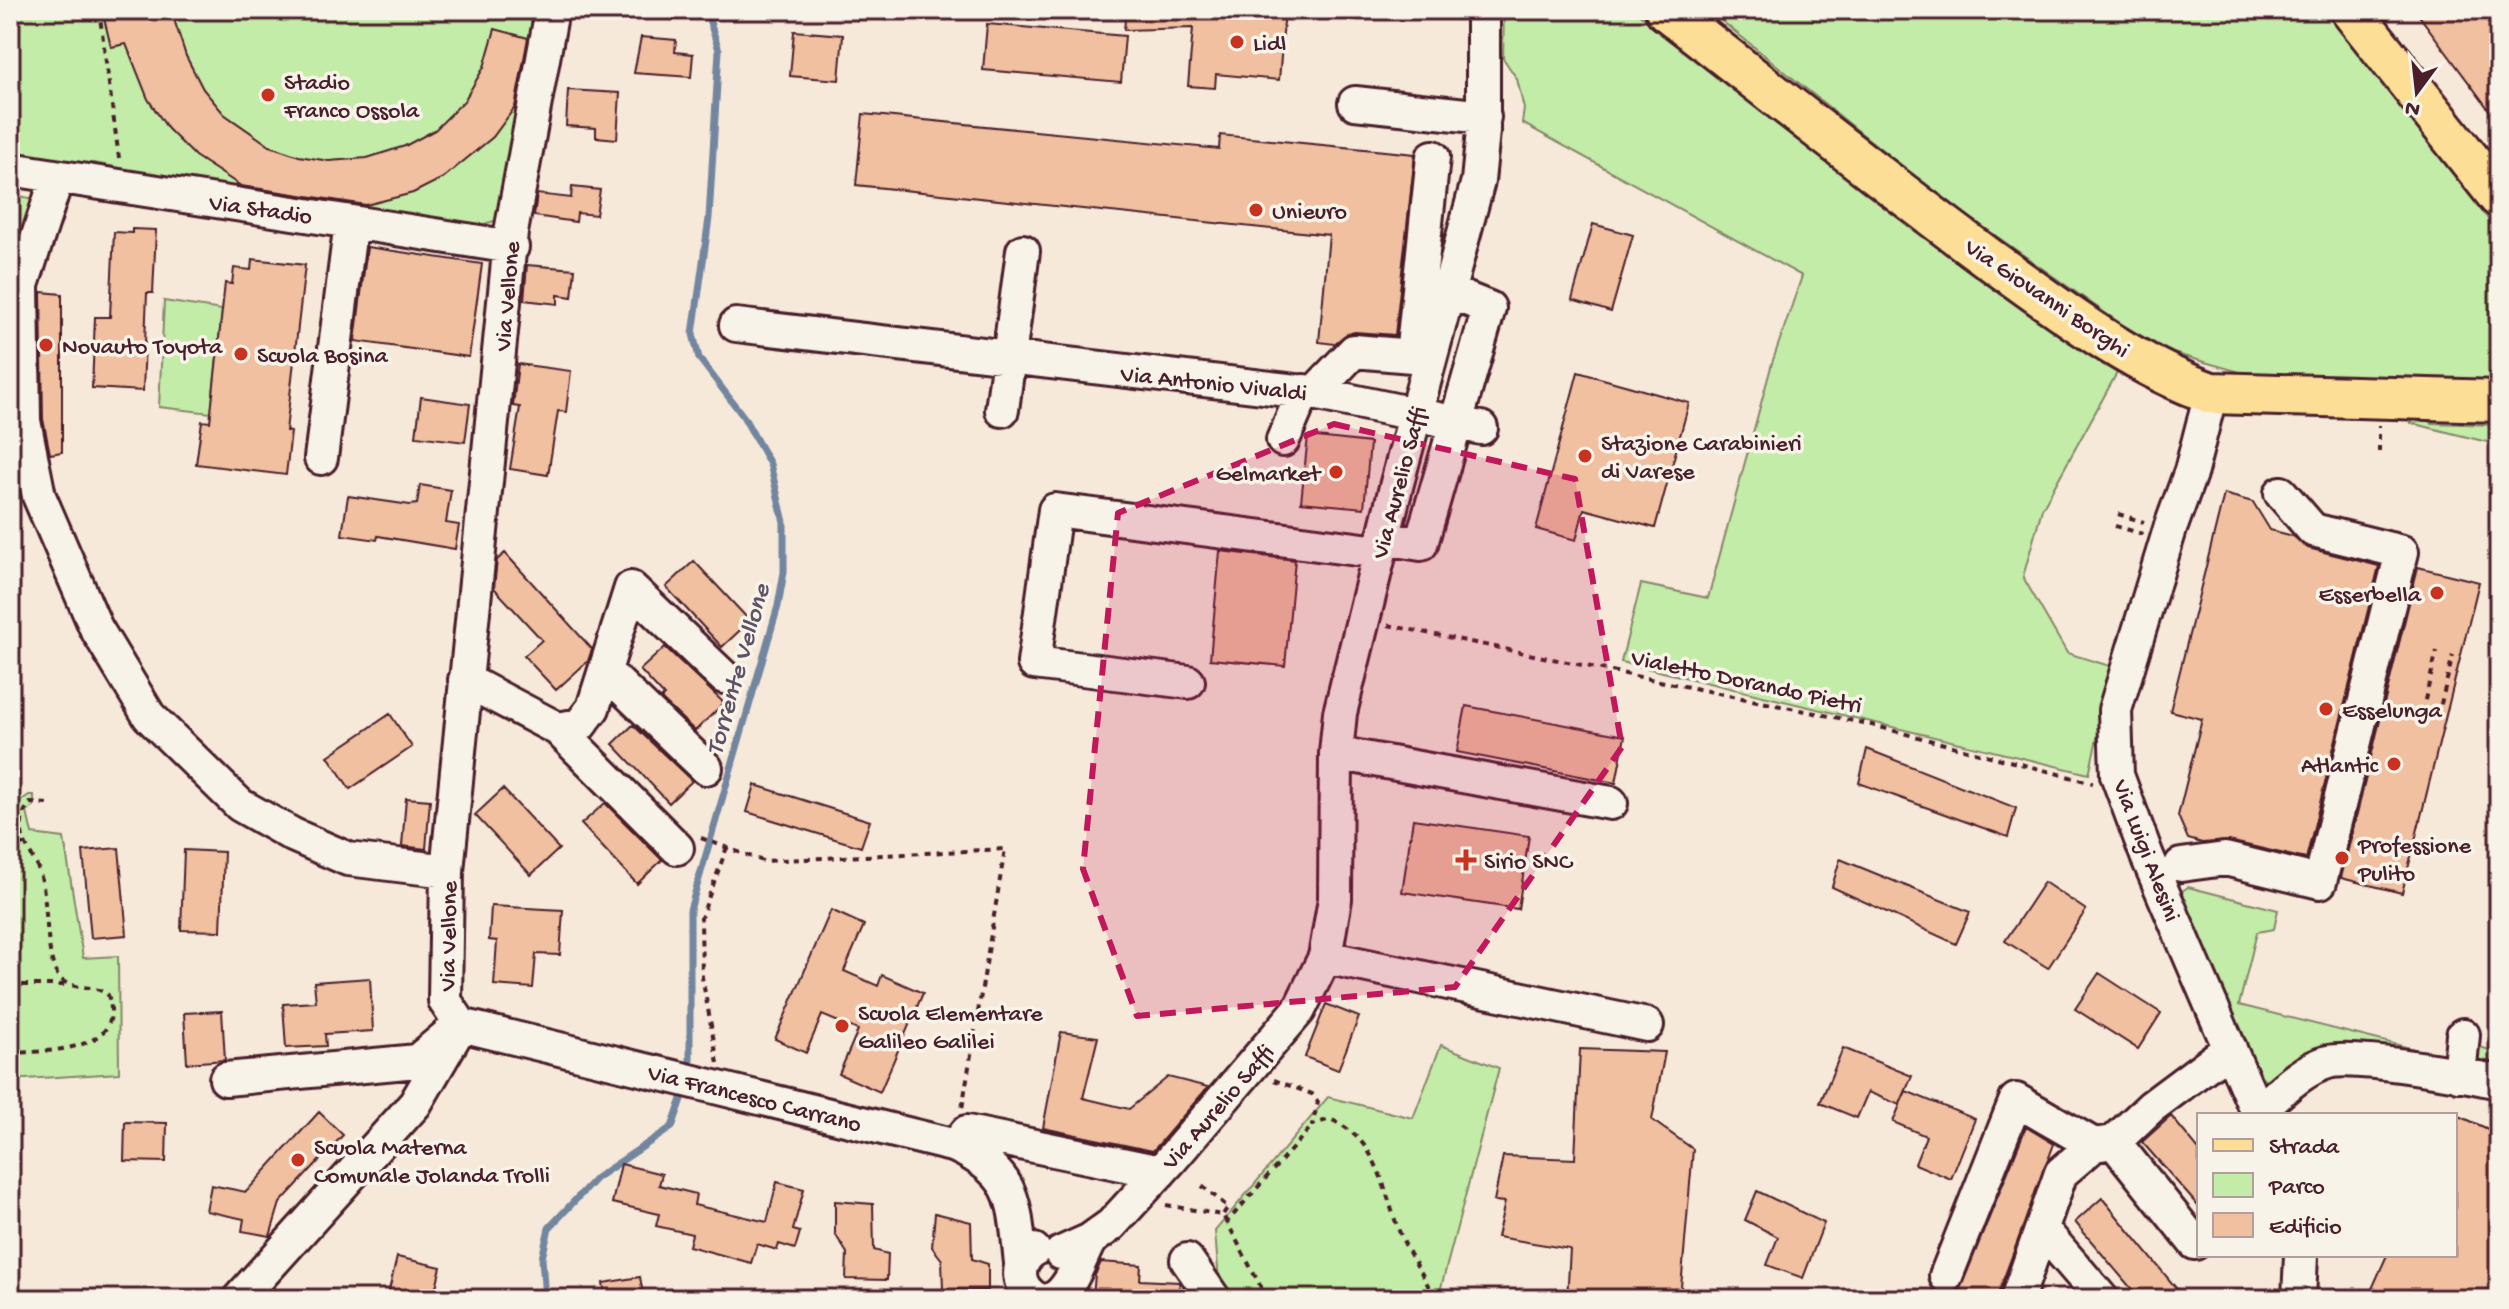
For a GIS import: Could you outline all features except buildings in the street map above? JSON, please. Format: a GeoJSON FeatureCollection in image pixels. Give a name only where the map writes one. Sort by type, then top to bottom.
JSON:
{"type":"FeatureCollection","features":[{"type":"Feature","properties":{"kind":"main road","name":"Via Giovanni Borghi"},"geometry":{"type":"LineString","coordinates":[[1666,10],[1928,214],[2051,303],[2150,366],[2211,393],[2499,401]]}},
{"type":"Feature","properties":{"kind":"main road"},"geometry":{"type":"LineString","coordinates":[[2351,10],[2492,183]]}},
{"type":"Feature","properties":{"kind":"street","name":"Via Vellone"},"geometry":{"type":"LineString","coordinates":[[239,1299],[415,1104],[461,1025],[445,1001],[447,871],[512,247],[511,232],[552,10]]}},
{"type":"Feature","properties":{"kind":"street","name":"Via Aurelio Saffi"},"geometry":{"type":"LineString","coordinates":[[1063,1276],[1090,1240],[1111,1225],[1245,1076],[1299,1010],[1325,957],[1335,899],[1336,753],[1340,713],[1381,545],[1478,181],[1484,117],[1483,10]]}},
{"type":"Feature","properties":{"kind":"street"},"geometry":{"type":"LineString","coordinates":[[1355,103],[1484,117]]}},
{"type":"Feature","properties":{"kind":"street"},"geometry":{"type":"LineString","coordinates":[[1283,440],[1309,392],[1354,351],[1412,356],[1433,157]]}},
{"type":"Feature","properties":{"kind":"street","name":"Via Stadio"},"geometry":{"type":"LineString","coordinates":[[10,169],[512,247]]}},
{"type":"Feature","properties":{"kind":"street"},"geometry":{"type":"LineString","coordinates":[[57,178],[22,285],[24,421],[39,496],[96,628],[149,716],[240,805],[293,835],[348,859],[447,871]]}},
{"type":"Feature","properties":{"kind":"street"},"geometry":{"type":"LineString","coordinates":[[321,458],[351,222]]}},
{"type":"Feature","properties":{"kind":"street"},"geometry":{"type":"LineString","coordinates":[[1002,410],[1023,251]]}},
{"type":"Feature","properties":{"kind":"street"},"geometry":{"type":"LineString","coordinates":[[1188,682],[1034,663],[1055,510],[1381,545],[1421,544],[1468,425],[1489,308],[1453,278],[1422,259]]}},
{"type":"Feature","properties":{"kind":"street","name":"Via Antonio Vivaldi"},"geometry":{"type":"LineString","coordinates":[[736,325],[1309,392],[1468,425]]}},
{"type":"Feature","properties":{"kind":"street","name":"Via Luigi Alesini"},"geometry":{"type":"LineString","coordinates":[[2211,393],[2191,471],[2115,710],[2117,775],[2258,1113]]}},
{"type":"Feature","properties":{"kind":"street"},"geometry":{"type":"LineString","coordinates":[[2181,865],[2225,859],[2320,882],[2402,552],[2313,530],[2281,493]]}},
{"type":"Feature","properties":{"kind":"street"},"geometry":{"type":"LineString","coordinates":[[558,729],[580,725],[593,708],[631,588],[724,677]]}},
{"type":"Feature","properties":{"kind":"street"},"geometry":{"type":"LineString","coordinates":[[605,671],[706,768]]}},
{"type":"Feature","properties":{"kind":"street"},"geometry":{"type":"LineString","coordinates":[[465,680],[558,729],[688,843]]}},
{"type":"Feature","properties":{"kind":"street"},"geometry":{"type":"LineString","coordinates":[[1336,753],[1611,803]]}},
{"type":"Feature","properties":{"kind":"street"},"geometry":{"type":"LineString","coordinates":[[1325,957],[1647,1025]]}},
{"type":"Feature","properties":{"kind":"street"},"geometry":{"type":"LineString","coordinates":[[226,1079],[417,1061],[461,1025]]}},
{"type":"Feature","properties":{"kind":"street","name":"Via Francesco Carrano"},"geometry":{"type":"LineString","coordinates":[[461,1025],[956,1146],[996,1169],[1003,1178],[1016,1214],[1022,1285]]}},
{"type":"Feature","properties":{"kind":"street"},"geometry":{"type":"LineString","coordinates":[[2459,1075],[2463,1035]]}},
{"type":"Feature","properties":{"kind":"street"},"geometry":{"type":"LineString","coordinates":[[2017,1299],[2061,1173],[2230,1048]]}},
{"type":"Feature","properties":{"kind":"street"},"geometry":{"type":"LineString","coordinates":[[2259,1113],[2299,1078],[2328,1062],[2358,1062],[2499,1082]]}},
{"type":"Feature","properties":{"kind":"street"},"geometry":{"type":"LineString","coordinates":[[1946,1276],[2016,1100],[2104,1144],[2195,1243]]}},
{"type":"Feature","properties":{"kind":"street"},"geometry":{"type":"LineString","coordinates":[[956,1146],[967,1132],[1160,1172]]}},
{"type":"Feature","properties":{"kind":"street","name":"Via Francesco Carrano"},"geometry":{"type":"LineString","coordinates":[[1016,1214],[1063,1276]]}},
{"type":"Feature","properties":{"kind":"street"},"geometry":{"type":"LineString","coordinates":[[2042,1229],[2102,1299]]}},
{"type":"Feature","properties":{"kind":"street"},"geometry":{"type":"LineString","coordinates":[[1022,1285],[1033,1251],[1063,1276]]}},
{"type":"Feature","properties":{"kind":"street"},"geometry":{"type":"LineString","coordinates":[[2299,1299],[2301,1257]]}},
{"type":"Feature","properties":{"kind":"street"},"geometry":{"type":"LineString","coordinates":[[1187,1260],[1214,1299]]}},
{"type":"Feature","properties":{"kind":"path"},"geometry":{"type":"LineString","coordinates":[[99,10],[117,156],[125,163]]}},
{"type":"Feature","properties":{"kind":"path"},"geometry":{"type":"LineString","coordinates":[[2118,514],[2148,523]]}},
{"type":"Feature","properties":{"kind":"path"},"geometry":{"type":"LineString","coordinates":[[2115,526],[2129,530]]}},
{"type":"Feature","properties":{"kind":"path","name":"Vialetto Dorando Pietri"},"geometry":{"type":"LineString","coordinates":[[1362,619],[1868,724],[2123,791]]}},
{"type":"Feature","properties":{"kind":"path"},"geometry":{"type":"LineString","coordinates":[[2422,712],[2437,651]]}},
{"type":"Feature","properties":{"kind":"path"},"geometry":{"type":"LineString","coordinates":[[2438,716],[2453,655]]}},
{"type":"Feature","properties":{"kind":"path"},"geometry":{"type":"LineString","coordinates":[[50,804],[30,803],[24,810],[24,843],[33,854],[42,882],[58,977],[71,985]]}},
{"type":"Feature","properties":{"kind":"path"},"geometry":{"type":"LineString","coordinates":[[10,854],[24,843]]}},
{"type":"Feature","properties":{"kind":"path"},"geometry":{"type":"LineString","coordinates":[[688,843],[727,847],[763,861],[1005,849],[956,1146]]}},
{"type":"Feature","properties":{"kind":"path"},"geometry":{"type":"LineString","coordinates":[[699,1084],[701,918],[727,847]]}},
{"type":"Feature","properties":{"kind":"path"},"geometry":{"type":"LineString","coordinates":[[10,985],[101,988],[108,995],[111,1019],[104,1032],[83,1045],[67,1050],[10,1053]]}},
{"type":"Feature","properties":{"kind":"path"},"geometry":{"type":"LineString","coordinates":[[1245,1076],[1275,1080],[1312,1094],[1318,1102],[1313,1125]]}},
{"type":"Feature","properties":{"kind":"path"},"geometry":{"type":"LineString","coordinates":[[1227,1222],[1313,1125],[1330,1119],[1347,1126],[1370,1149],[1382,1174],[1390,1209],[1404,1242],[1424,1271],[1434,1299]]}},
{"type":"Feature","properties":{"kind":"path"},"geometry":{"type":"LineString","coordinates":[[1202,1186],[1228,1207],[1222,1216]]}},
{"type":"Feature","properties":{"kind":"path"},"geometry":{"type":"LineString","coordinates":[[1134,1200],[1222,1216],[1267,1299]]}},
{"type":"Feature","properties":{"kind":"highlighted area"},"geometry":{"type":"Polygon","coordinates":[[[1334,424],[1575,479],[1622,747],[1455,987],[1137,1016],[1083,869],[1118,513],[1334,424]]]}},
{"type":"Feature","properties":{"kind":"green space","name":"Stadio Franco Ossola"},"geometry":{"type":"Polygon","coordinates":[[[10,10],[532,10],[535,38],[498,220],[477,226],[170,178],[94,163],[77,166],[10,153],[10,10]]]}},
{"type":"Feature","properties":{"kind":"green space"},"geometry":{"type":"Polygon","coordinates":[[[1504,10],[1634,10],[2118,371],[2042,509],[2023,577],[2067,653],[2113,667],[2089,774],[1621,662],[1641,584],[1708,598],[1772,363],[1802,276],[1522,123],[1524,109],[1517,79],[1503,58],[1504,10]]]}},
{"type":"Feature","properties":{"kind":"green space"},"geometry":{"type":"Polygon","coordinates":[[[1708,10],[2324,10],[2499,233],[2499,378],[2454,382],[2254,376],[2155,348],[1938,195],[1708,10]]]}},
{"type":"Feature","properties":{"kind":"green space"},"geometry":{"type":"Polygon","coordinates":[[[10,194],[34,199],[12,265],[10,194]]]}},
{"type":"Feature","properties":{"kind":"green space"},"geometry":{"type":"Polygon","coordinates":[[[164,301],[222,310],[211,413],[159,407],[164,301]]]}},
{"type":"Feature","properties":{"kind":"green space"},"geometry":{"type":"Polygon","coordinates":[[[2413,414],[2423,415],[2431,423],[2499,425],[2499,445],[2411,423],[2413,414]]]}},
{"type":"Feature","properties":{"kind":"green space"},"geometry":{"type":"Polygon","coordinates":[[[34,795],[34,806],[27,812],[32,834],[64,838],[83,958],[118,956],[119,1073],[10,1080],[10,808],[34,795]]]}},
{"type":"Feature","properties":{"kind":"green space"},"geometry":{"type":"Polygon","coordinates":[[[2188,887],[2278,910],[2274,929],[2257,932],[2239,1005],[2454,1059],[2304,1064],[2268,1081],[2255,1074],[2176,895],[2188,887]]]}},
{"type":"Feature","properties":{"kind":"green space"},"geometry":{"type":"Polygon","coordinates":[[[2499,1015],[2499,1073],[2473,1069],[2476,1046],[2490,1050],[2499,1015]]]}},
{"type":"Feature","properties":{"kind":"green space"},"geometry":{"type":"Polygon","coordinates":[[[1441,1045],[1499,1068],[1438,1299],[1247,1299],[1220,1295],[1215,1231],[1328,1097],[1413,1118],[1441,1045]]]}},
{"type":"Feature","properties":{"kind":"waterway","name":"Torrente Vellone"},"geometry":{"type":"LineString","coordinates":[[690,1072],[690,910],[778,606],[784,572],[784,522],[770,464],[743,416],[699,358],[693,334],[709,218],[719,50],[706,10]]}},
{"type":"Feature","properties":{"kind":"waterway","name":"Torrente Vellone"},"geometry":{"type":"LineString","coordinates":[[545,1299],[542,1258],[549,1228],[596,1178],[672,1127],[686,1088]]}},
{"type":"Feature","properties":{"kind":"place","name":"Lidl"},"geometry":{"type":"Point","coordinates":[1237,42]}},
{"type":"Feature","properties":{"kind":"place","name":"Stadio Franco Ossola"},"geometry":{"type":"Point","coordinates":[268,95]}},
{"type":"Feature","properties":{"kind":"place","name":"Unieuro"},"geometry":{"type":"Point","coordinates":[1256,210]}},
{"type":"Feature","properties":{"kind":"place","name":"Novauto Toyota"},"geometry":{"type":"Point","coordinates":[46,345]}},
{"type":"Feature","properties":{"kind":"place","name":"Scuola Bosina"},"geometry":{"type":"Point","coordinates":[241,354]}},
{"type":"Feature","properties":{"kind":"place","name":"Stazione Carabinieri di Varese"},"geometry":{"type":"Point","coordinates":[1585,456]}},
{"type":"Feature","properties":{"kind":"place","name":"Gelmarket"},"geometry":{"type":"Point","coordinates":[1336,472]}},
{"type":"Feature","properties":{"kind":"place","name":"Esserbella"},"geometry":{"type":"Point","coordinates":[2437,593]}},
{"type":"Feature","properties":{"kind":"place","name":"Esselunga"},"geometry":{"type":"Point","coordinates":[2326,709]}},
{"type":"Feature","properties":{"kind":"place","name":"Atlantic"},"geometry":{"type":"Point","coordinates":[2394,764]}},
{"type":"Feature","properties":{"kind":"place","name":"Professione Pulito"},"geometry":{"type":"Point","coordinates":[2342,858]}},
{"type":"Feature","properties":{"kind":"place","name":"Sirio SNC"},"geometry":{"type":"Point","coordinates":[1466,860]}},
{"type":"Feature","properties":{"kind":"place","name":"Scuola Elementare Galileo Galilei"},"geometry":{"type":"Point","coordinates":[842,1026]}},
{"type":"Feature","properties":{"kind":"place","name":"Scuola Materna Comunale Jolanda Trolli"},"geometry":{"type":"Point","coordinates":[298,1160]}}]}
